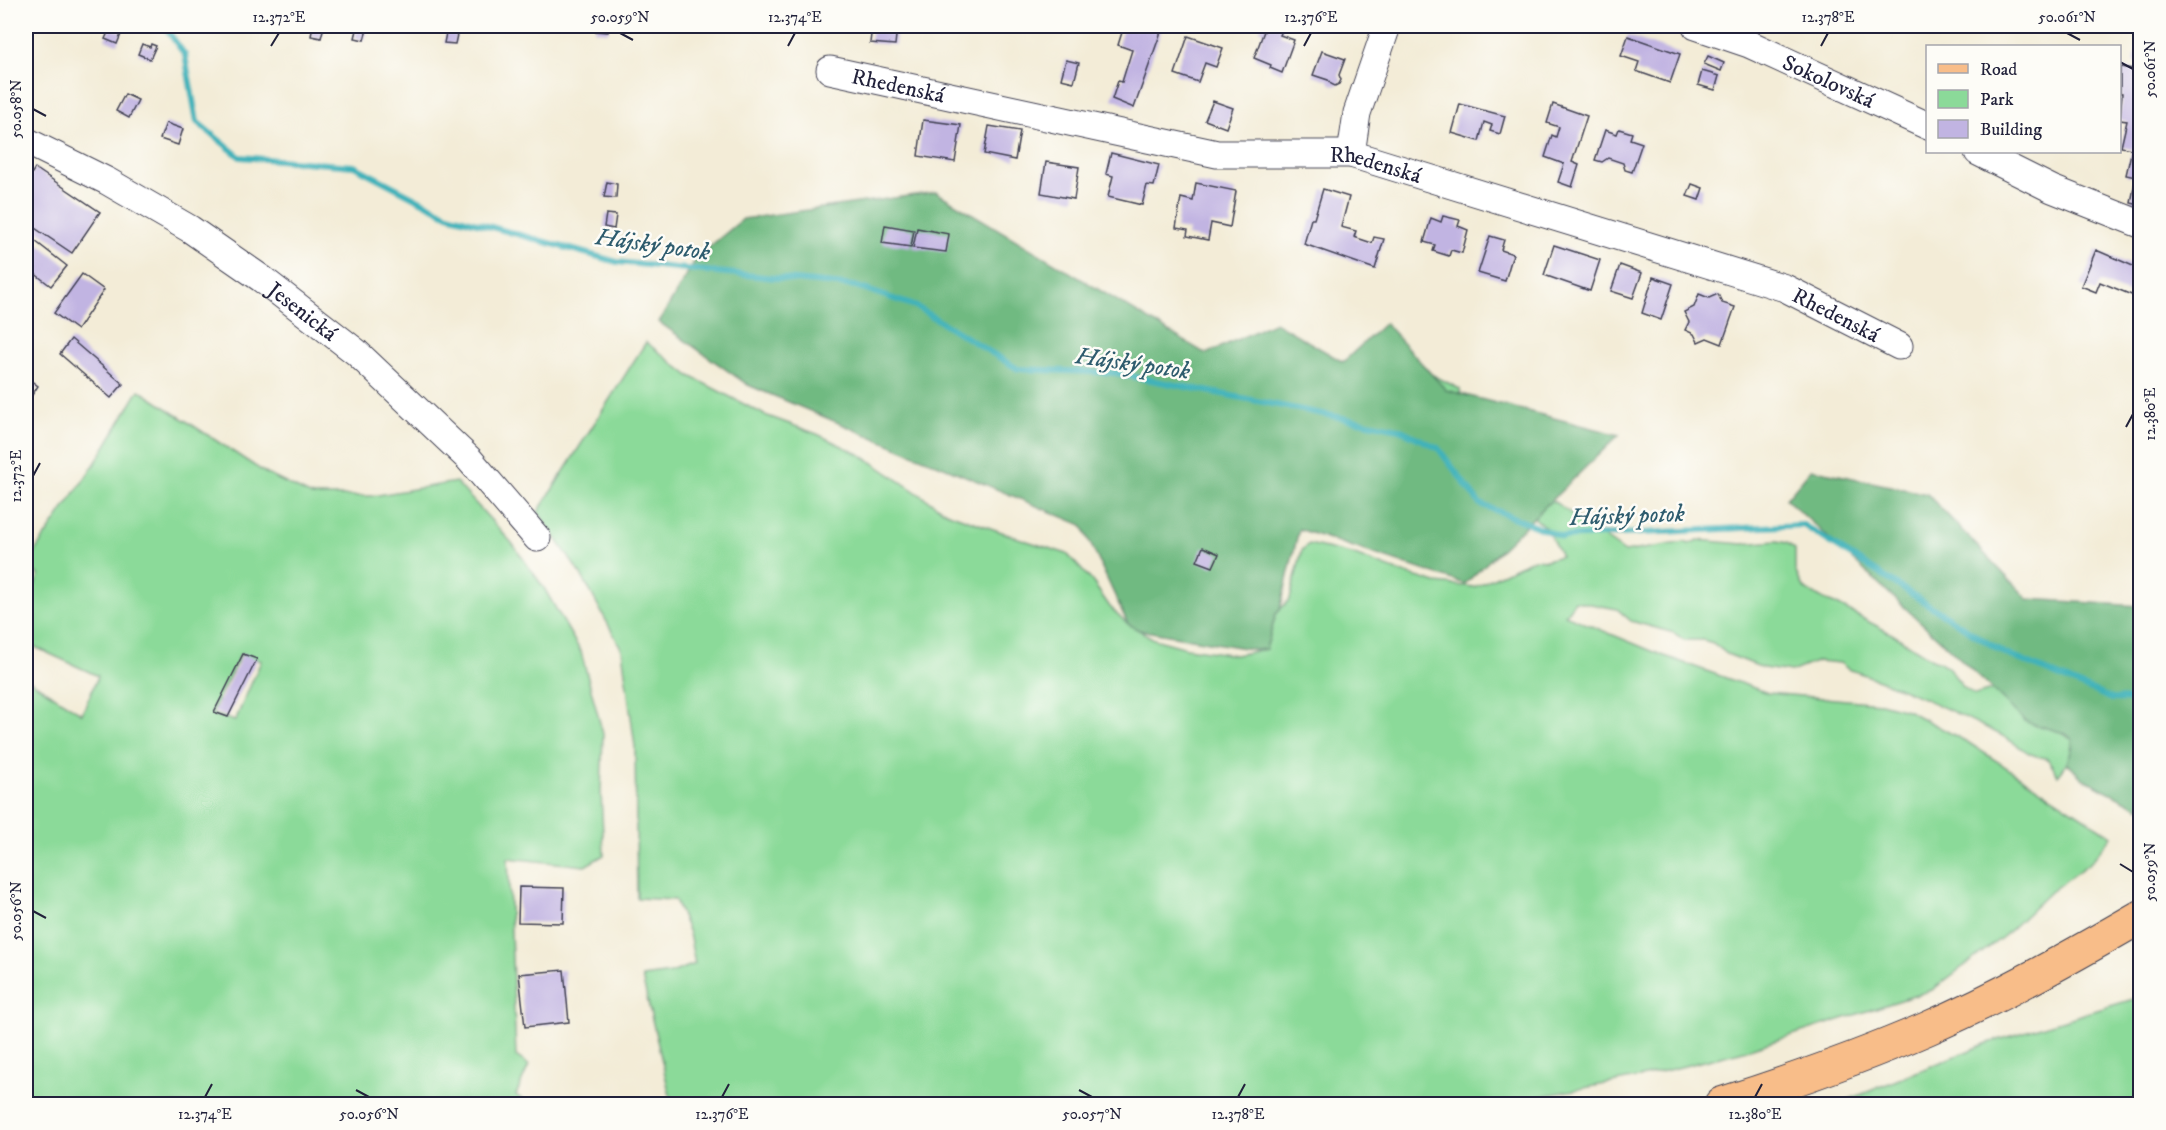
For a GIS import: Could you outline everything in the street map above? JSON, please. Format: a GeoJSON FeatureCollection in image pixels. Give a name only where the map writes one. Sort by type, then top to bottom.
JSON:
{"type":"FeatureCollection","features":[{"type":"Feature","properties":{"kind":"main road"},"geometry":{"type":"LineString","coordinates":[[1721,1104],[1834,1066],[1927,1028],[2066,960],[2140,917]]}},
{"type":"Feature","properties":{"kind":"street"},"geometry":{"type":"LineString","coordinates":[[1351,154],[1357,113],[1387,26]]}},
{"type":"Feature","properties":{"kind":"street","name":"Sokolovská"},"geometry":{"type":"LineString","coordinates":[[1696,26],[1749,44],[1926,125]]}},
{"type":"Feature","properties":{"kind":"street","name":"Rhedenská"},"geometry":{"type":"LineString","coordinates":[[830,70],[1217,154],[1351,154],[1785,288],[1899,346]]}},
{"type":"Feature","properties":{"kind":"street","name":"Jesenická"},"geometry":{"type":"LineString","coordinates":[[26,141],[107,181],[190,229],[272,286],[356,352],[469,459],[537,538]]}},
{"type":"Feature","properties":{"kind":"street"},"geometry":{"type":"LineString","coordinates":[[1980,153],[2052,189],[2140,224]]}},
{"type":"Feature","properties":{"kind":"green space"},"geometry":{"type":"Polygon","coordinates":[[[936,192],[1206,354],[1275,322],[1343,362],[1385,323],[1446,390],[1619,435],[1465,584],[1299,529],[1280,610],[1276,614],[1266,649],[1256,650],[1139,630],[1128,624],[1082,525],[748,385],[659,322],[697,257],[743,219],[936,192]]]}},
{"type":"Feature","properties":{"kind":"green space"},"geometry":{"type":"Polygon","coordinates":[[[646,342],[688,375],[765,415],[817,434],[861,455],[946,512],[1067,554],[1092,581],[1110,607],[1128,624],[1154,639],[1187,648],[1236,655],[1266,649],[1276,614],[1290,599],[1302,550],[1309,544],[1352,554],[1436,583],[1474,587],[1534,559],[1546,560],[1561,556],[1546,528],[1455,449],[1379,347],[1460,389],[1473,444],[1625,552],[1685,542],[1689,544],[1698,540],[1742,544],[1777,541],[1787,543],[1795,549],[1795,570],[1803,588],[1892,634],[1940,662],[1949,668],[1963,687],[1975,695],[2075,664],[2061,732],[2072,739],[2071,749],[2067,763],[2058,775],[2047,758],[2033,755],[2005,737],[1962,716],[1848,669],[1840,663],[1818,661],[1791,672],[1763,668],[1727,654],[1713,643],[1703,640],[1684,640],[1674,633],[1631,621],[1617,609],[1575,601],[1565,615],[1659,654],[1768,693],[1880,703],[1907,710],[1969,743],[2112,836],[2091,862],[2050,892],[2004,936],[1932,990],[1740,1052],[1637,1078],[1500,1104],[672,1104],[642,977],[671,973],[695,964],[689,933],[675,900],[637,898],[635,747],[622,650],[583,578],[538,512],[646,342]]]}},
{"type":"Feature","properties":{"kind":"green space"},"geometry":{"type":"Polygon","coordinates":[[[139,390],[267,474],[312,496],[372,496],[456,482],[512,543],[544,588],[581,652],[603,734],[601,792],[604,855],[585,866],[508,858],[516,1056],[529,1065],[516,1095],[529,1104],[26,1104],[26,678],[82,714],[98,676],[26,643],[26,604],[39,575],[26,567],[26,564],[96,462],[139,390]],[[241,654],[212,714],[235,721],[261,661],[241,654]]]}},
{"type":"Feature","properties":{"kind":"green space"},"geometry":{"type":"Polygon","coordinates":[[[1811,469],[1927,494],[2028,599],[2140,606],[2140,808],[2082,778],[2067,763],[2072,749],[2072,739],[2064,733],[2026,722],[1786,499],[1811,469]]]}},
{"type":"Feature","properties":{"kind":"green space"},"geometry":{"type":"Polygon","coordinates":[[[2140,997],[2140,1104],[1838,1104],[1985,1044],[2140,997]]]}},
{"type":"Feature","properties":{"kind":"building"},"geometry":{"type":"Polygon","coordinates":[[[313,26],[324,26],[321,38],[311,36],[313,26]]]}},
{"type":"Feature","properties":{"kind":"building"},"geometry":{"type":"Polygon","coordinates":[[[358,26],[368,26],[364,40],[355,38],[358,26]]]}},
{"type":"Feature","properties":{"kind":"building"},"geometry":{"type":"Polygon","coordinates":[[[596,26],[609,26],[608,32],[595,31],[596,26]]]}},
{"type":"Feature","properties":{"kind":"building"},"geometry":{"type":"Polygon","coordinates":[[[872,26],[897,26],[895,45],[870,43],[872,26]]]}},
{"type":"Feature","properties":{"kind":"building"},"geometry":{"type":"Polygon","coordinates":[[[1124,26],[1139,31],[1141,26],[1163,26],[1134,108],[1112,99],[1118,81],[1122,82],[1132,50],[1118,45],[1124,26]]]}},
{"type":"Feature","properties":{"kind":"building"},"geometry":{"type":"Polygon","coordinates":[[[1261,26],[1284,26],[1280,35],[1294,40],[1282,73],[1270,68],[1271,65],[1254,58],[1264,31],[1260,30],[1261,26]]]}},
{"type":"Feature","properties":{"kind":"building"},"geometry":{"type":"Polygon","coordinates":[[[110,28],[122,32],[117,44],[105,39],[110,28]]]}},
{"type":"Feature","properties":{"kind":"building"},"geometry":{"type":"Polygon","coordinates":[[[447,28],[458,30],[455,44],[444,43],[447,28]]]}},
{"type":"Feature","properties":{"kind":"building"},"geometry":{"type":"Polygon","coordinates":[[[1188,36],[1223,48],[1216,67],[1205,63],[1198,82],[1175,74],[1188,36]]]}},
{"type":"Feature","properties":{"kind":"building"},"geometry":{"type":"Polygon","coordinates":[[[1628,36],[1680,54],[1670,83],[1636,71],[1639,62],[1621,56],[1628,36]]]}},
{"type":"Feature","properties":{"kind":"building"},"geometry":{"type":"Polygon","coordinates":[[[142,44],[150,47],[151,44],[156,46],[150,59],[138,54],[142,44]]]}},
{"type":"Feature","properties":{"kind":"building"},"geometry":{"type":"Polygon","coordinates":[[[2137,45],[2140,45],[2140,64],[2134,63],[2137,45]]]}},
{"type":"Feature","properties":{"kind":"building"},"geometry":{"type":"Polygon","coordinates":[[[1322,51],[1345,59],[1339,75],[1341,80],[1335,86],[1328,80],[1313,75],[1322,51]]]}},
{"type":"Feature","properties":{"kind":"building"},"geometry":{"type":"Polygon","coordinates":[[[1708,56],[1724,63],[1721,71],[1704,64],[1708,56]]]}},
{"type":"Feature","properties":{"kind":"building"},"geometry":{"type":"Polygon","coordinates":[[[1066,60],[1079,63],[1074,82],[1061,79],[1066,60]]]}},
{"type":"Feature","properties":{"kind":"building"},"geometry":{"type":"Polygon","coordinates":[[[2121,67],[2140,70],[2140,205],[2131,203],[2136,177],[2126,175],[2132,149],[2121,147],[2127,121],[2121,120],[2121,67]]]}},
{"type":"Feature","properties":{"kind":"building"},"geometry":{"type":"Polygon","coordinates":[[[1702,71],[1719,76],[1715,90],[1698,85],[1702,71]]]}},
{"type":"Feature","properties":{"kind":"building"},"geometry":{"type":"Polygon","coordinates":[[[125,94],[138,100],[129,118],[116,111],[125,94]]]}},
{"type":"Feature","properties":{"kind":"building"},"geometry":{"type":"Polygon","coordinates":[[[1213,101],[1233,108],[1226,128],[1205,120],[1213,101]]]}},
{"type":"Feature","properties":{"kind":"building"},"geometry":{"type":"Polygon","coordinates":[[[1460,104],[1505,116],[1500,134],[1490,131],[1492,125],[1484,122],[1479,141],[1452,133],[1460,104]]]}},
{"type":"Feature","properties":{"kind":"building"},"geometry":{"type":"Polygon","coordinates":[[[1553,104],[1587,116],[1572,162],[1579,165],[1572,187],[1558,182],[1564,164],[1545,157],[1552,135],[1556,137],[1559,127],[1547,123],[1553,104]]]}},
{"type":"Feature","properties":{"kind":"building"},"geometry":{"type":"Polygon","coordinates":[[[923,120],[961,125],[955,162],[918,156],[923,120]]]}},
{"type":"Feature","properties":{"kind":"building"},"geometry":{"type":"Polygon","coordinates":[[[166,123],[183,129],[178,145],[160,139],[166,123]]]}},
{"type":"Feature","properties":{"kind":"building"},"geometry":{"type":"Polygon","coordinates":[[[989,126],[1020,131],[1015,160],[984,154],[989,126]]]}},
{"type":"Feature","properties":{"kind":"building"},"geometry":{"type":"Polygon","coordinates":[[[1619,129],[1632,133],[1630,139],[1642,143],[1632,172],[1625,170],[1623,163],[1608,158],[1602,162],[1595,160],[1605,130],[1617,134],[1619,129]]]}},
{"type":"Feature","properties":{"kind":"building"},"geometry":{"type":"Polygon","coordinates":[[[1111,153],[1159,165],[1154,186],[1147,185],[1142,205],[1108,197],[1113,176],[1106,174],[1111,153]]]}},
{"type":"Feature","properties":{"kind":"building"},"geometry":{"type":"Polygon","coordinates":[[[1046,162],[1079,167],[1074,199],[1041,193],[1046,162]]]}},
{"type":"Feature","properties":{"kind":"building"},"geometry":{"type":"Polygon","coordinates":[[[35,168],[100,212],[72,253],[26,222],[26,182],[35,168]]]}},
{"type":"Feature","properties":{"kind":"building"},"geometry":{"type":"Polygon","coordinates":[[[607,182],[617,184],[616,198],[604,197],[607,182]]]}},
{"type":"Feature","properties":{"kind":"building"},"geometry":{"type":"Polygon","coordinates":[[[1196,183],[1236,191],[1230,227],[1211,223],[1208,240],[1187,236],[1188,230],[1176,228],[1181,198],[1193,201],[1196,183]]]}},
{"type":"Feature","properties":{"kind":"building"},"geometry":{"type":"Polygon","coordinates":[[[1692,184],[1703,188],[1699,200],[1687,196],[1692,184]]]}},
{"type":"Feature","properties":{"kind":"building"},"geometry":{"type":"Polygon","coordinates":[[[1323,189],[1349,197],[1341,227],[1356,231],[1354,237],[1372,243],[1374,237],[1384,239],[1375,269],[1304,244],[1323,189]]]}},
{"type":"Feature","properties":{"kind":"building"},"geometry":{"type":"Polygon","coordinates":[[[606,214],[616,215],[614,229],[604,227],[606,214]]]}},
{"type":"Feature","properties":{"kind":"building"},"geometry":{"type":"Polygon","coordinates":[[[1443,216],[1460,220],[1458,226],[1468,230],[1462,253],[1451,250],[1449,256],[1433,251],[1435,245],[1424,242],[1431,218],[1441,222],[1443,216]]]}},
{"type":"Feature","properties":{"kind":"building"},"geometry":{"type":"Polygon","coordinates":[[[885,225],[914,230],[911,247],[882,243],[885,225]]]}},
{"type":"Feature","properties":{"kind":"building"},"geometry":{"type":"Polygon","coordinates":[[[917,228],[949,234],[946,252],[913,248],[917,228]]]}},
{"type":"Feature","properties":{"kind":"building"},"geometry":{"type":"Polygon","coordinates":[[[26,234],[67,266],[51,286],[26,267],[26,234]]]}},
{"type":"Feature","properties":{"kind":"building"},"geometry":{"type":"Polygon","coordinates":[[[1490,236],[1504,240],[1501,250],[1513,254],[1505,281],[1478,273],[1490,236]]]}},
{"type":"Feature","properties":{"kind":"building"},"geometry":{"type":"Polygon","coordinates":[[[1554,245],[1600,260],[1590,291],[1544,275],[1554,245]]]}},
{"type":"Feature","properties":{"kind":"building"},"geometry":{"type":"Polygon","coordinates":[[[2096,250],[2140,269],[2140,280],[2134,296],[2100,282],[2096,292],[2081,286],[2096,250]]]}},
{"type":"Feature","properties":{"kind":"building"},"geometry":{"type":"Polygon","coordinates":[[[1620,265],[1642,273],[1633,298],[1611,291],[1620,265]]]}},
{"type":"Feature","properties":{"kind":"building"},"geometry":{"type":"Polygon","coordinates":[[[82,274],[104,290],[77,330],[54,313],[82,274]]]}},
{"type":"Feature","properties":{"kind":"building"},"geometry":{"type":"Polygon","coordinates":[[[1653,277],[1673,284],[1661,320],[1642,313],[1653,277]]]}},
{"type":"Feature","properties":{"kind":"building"},"geometry":{"type":"Polygon","coordinates":[[[1699,294],[1709,298],[1718,294],[1722,303],[1735,307],[1722,344],[1707,338],[1698,342],[1694,334],[1685,330],[1689,322],[1684,312],[1694,307],[1699,294]]]}},
{"type":"Feature","properties":{"kind":"building"},"geometry":{"type":"Polygon","coordinates":[[[71,339],[123,384],[111,398],[60,354],[71,339]]]}},
{"type":"Feature","properties":{"kind":"building"},"geometry":{"type":"Polygon","coordinates":[[[26,377],[38,386],[30,398],[26,394],[26,377]]]}},
{"type":"Feature","properties":{"kind":"building"},"geometry":{"type":"Polygon","coordinates":[[[1203,547],[1219,554],[1213,567],[1197,561],[1203,547]]]}},
{"type":"Feature","properties":{"kind":"building"},"geometry":{"type":"Polygon","coordinates":[[[243,654],[257,659],[228,717],[214,712],[243,654]]]}},
{"type":"Feature","properties":{"kind":"building"},"geometry":{"type":"Polygon","coordinates":[[[519,887],[564,888],[563,923],[518,922],[519,887]]]}},
{"type":"Feature","properties":{"kind":"building"},"geometry":{"type":"Polygon","coordinates":[[[564,970],[569,1022],[525,1027],[519,974],[564,970]]]}},
{"type":"Feature","properties":{"kind":"waterway","name":"Hájský potok"},"geometry":{"type":"LineString","coordinates":[[155,26],[165,27],[185,55],[197,122],[240,157],[354,166],[448,215],[617,262],[855,286],[915,306],[1018,369],[1115,373],[1399,429],[1438,448],[1480,504],[1562,537],[1803,525],[2004,653],[2112,699],[2140,700]]}}]}
